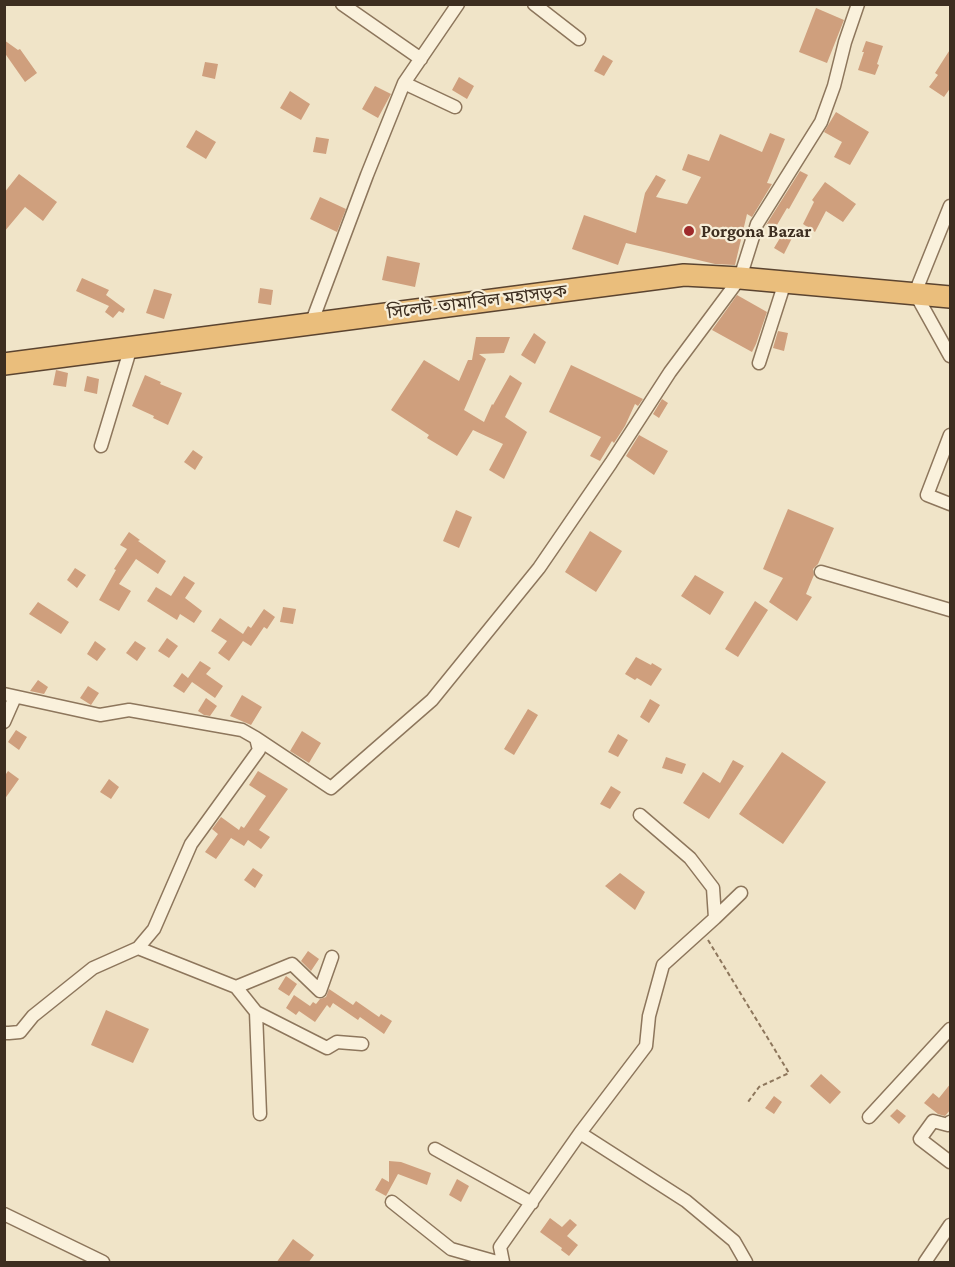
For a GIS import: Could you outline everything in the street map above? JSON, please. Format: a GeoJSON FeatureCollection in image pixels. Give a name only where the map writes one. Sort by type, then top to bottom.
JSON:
{"type":"FeatureCollection","features":[{"type":"Feature","properties":{"kind":"highway","name":"সিলেট-তামাবিল মহাসড়ক"},"geometry":{"type":"LineString","coordinates":[[4,364],[684,275],[951,297]]}},
{"type":"Feature","properties":{"kind":"street"},"geometry":{"type":"LineString","coordinates":[[342,4],[421,59]]}},
{"type":"Feature","properties":{"kind":"street"},"geometry":{"type":"LineString","coordinates":[[311,324],[404,83],[458,4]]}},
{"type":"Feature","properties":{"kind":"street"},"geometry":{"type":"LineString","coordinates":[[534,4],[579,39]]}},
{"type":"Feature","properties":{"kind":"street"},"geometry":{"type":"LineString","coordinates":[[4,723],[10,696],[100,715],[129,710],[242,730],[331,788],[432,700],[539,568],[670,372],[740,278],[757,224],[821,122],[834,87],[845,42],[858,4]]}},
{"type":"Feature","properties":{"kind":"street"},"geometry":{"type":"LineString","coordinates":[[404,83],[455,107]]}},
{"type":"Feature","properties":{"kind":"street"},"geometry":{"type":"LineString","coordinates":[[951,206],[915,293],[951,356]]}},
{"type":"Feature","properties":{"kind":"street"},"geometry":{"type":"LineString","coordinates":[[759,363],[785,282]]}},
{"type":"Feature","properties":{"kind":"street"},"geometry":{"type":"LineString","coordinates":[[101,446],[131,347]]}},
{"type":"Feature","properties":{"kind":"street"},"geometry":{"type":"LineString","coordinates":[[951,435],[927,495],[951,504]]}},
{"type":"Feature","properties":{"kind":"street"},"geometry":{"type":"LineString","coordinates":[[821,572],[951,610]]}},
{"type":"Feature","properties":{"kind":"street"},"geometry":{"type":"LineString","coordinates":[[4,1032],[9,1034],[20,1032],[33,1016],[93,968],[138,948],[154,929],[191,844],[259,750],[255,738]]}},
{"type":"Feature","properties":{"kind":"street"},"geometry":{"type":"LineString","coordinates":[[640,815],[690,858],[713,888],[715,918]]}},
{"type":"Feature","properties":{"kind":"street"},"geometry":{"type":"LineString","coordinates":[[502,1263],[500,1247],[580,1133],[646,1046],[650,1016],[663,965],[741,892]]}},
{"type":"Feature","properties":{"kind":"street"},"geometry":{"type":"LineString","coordinates":[[138,948],[236,987],[256,1012],[327,1048],[337,1041],[362,1044]]}},
{"type":"Feature","properties":{"kind":"street"},"geometry":{"type":"LineString","coordinates":[[236,987],[292,964],[320,991],[332,957]]}},
{"type":"Feature","properties":{"kind":"street"},"geometry":{"type":"LineString","coordinates":[[256,1012],[260,1114]]}},
{"type":"Feature","properties":{"kind":"street"},"geometry":{"type":"LineString","coordinates":[[869,1117],[951,1029]]}},
{"type":"Feature","properties":{"kind":"street"},"geometry":{"type":"LineString","coordinates":[[951,1122],[948,1125],[933,1121],[920,1140],[951,1162]]}},
{"type":"Feature","properties":{"kind":"street"},"geometry":{"type":"LineString","coordinates":[[580,1133],[686,1201],[734,1241],[746,1263]]}},
{"type":"Feature","properties":{"kind":"street"},"geometry":{"type":"LineString","coordinates":[[435,1149],[532,1203]]}},
{"type":"Feature","properties":{"kind":"street"},"geometry":{"type":"LineString","coordinates":[[392,1202],[451,1250],[497,1263]]}},
{"type":"Feature","properties":{"kind":"street"},"geometry":{"type":"LineString","coordinates":[[4,1214],[103,1263]]}},
{"type":"Feature","properties":{"kind":"street"},"geometry":{"type":"LineString","coordinates":[[925,1263],[951,1225]]}},
{"type":"Feature","properties":{"kind":"path"},"geometry":{"type":"LineString","coordinates":[[702,930],[789,1073],[759,1087],[748,1102]]}},
{"type":"Feature","properties":{"kind":"building"},"geometry":{"type":"Polygon","coordinates":[[[816,8],[844,20],[827,63],[799,52],[816,8]]]}},
{"type":"Feature","properties":{"kind":"building"},"geometry":{"type":"Polygon","coordinates":[[[4,40],[18,50],[20,49],[37,73],[25,82],[4,52],[4,40]]]}},
{"type":"Feature","properties":{"kind":"building"},"geometry":{"type":"Polygon","coordinates":[[[866,41],[883,46],[875,75],[858,70],[866,41]]]}},
{"type":"Feature","properties":{"kind":"building"},"geometry":{"type":"Polygon","coordinates":[[[951,48],[951,87],[944,97],[929,87],[938,75],[935,73],[951,48]]]}},
{"type":"Feature","properties":{"kind":"building"},"geometry":{"type":"Polygon","coordinates":[[[603,55],[613,61],[604,76],[594,71],[603,55]]]}},
{"type":"Feature","properties":{"kind":"building"},"geometry":{"type":"Polygon","coordinates":[[[205,62],[218,64],[215,79],[202,76],[205,62]]]}},
{"type":"Feature","properties":{"kind":"building"},"geometry":{"type":"Polygon","coordinates":[[[459,77],[474,86],[467,99],[452,90],[459,77]]]}},
{"type":"Feature","properties":{"kind":"building"},"geometry":{"type":"Polygon","coordinates":[[[375,86],[391,94],[378,118],[362,109],[375,86]]]}},
{"type":"Feature","properties":{"kind":"building"},"geometry":{"type":"Polygon","coordinates":[[[290,91],[310,104],[301,120],[280,108],[290,91]]]}},
{"type":"Feature","properties":{"kind":"building"},"geometry":{"type":"Polygon","coordinates":[[[836,112],[869,132],[850,165],[834,157],[842,142],[824,132],[836,112]]]}},
{"type":"Feature","properties":{"kind":"building"},"geometry":{"type":"Polygon","coordinates":[[[196,130],[216,142],[206,159],[186,147],[196,130]]]}},
{"type":"Feature","properties":{"kind":"building"},"geometry":{"type":"Polygon","coordinates":[[[770,133],[785,139],[767,183],[772,184],[752,217],[747,214],[735,265],[715,264],[626,243],[618,265],[572,249],[584,215],[636,233],[645,193],[656,175],[666,180],[656,197],[687,204],[701,177],[682,170],[688,154],[709,161],[720,134],[762,152],[770,133]]]}},
{"type":"Feature","properties":{"kind":"building"},"geometry":{"type":"Polygon","coordinates":[[[316,137],[329,139],[326,154],[313,152],[316,137]]]}},
{"type":"Feature","properties":{"kind":"building"},"geometry":{"type":"Polygon","coordinates":[[[800,171],[808,175],[774,230],[766,225],[800,171]]]}},
{"type":"Feature","properties":{"kind":"building"},"geometry":{"type":"Polygon","coordinates":[[[19,174],[57,202],[43,221],[25,207],[4,232],[4,193],[19,174]]]}},
{"type":"Feature","properties":{"kind":"building"},"geometry":{"type":"Polygon","coordinates":[[[825,182],[856,204],[843,222],[826,211],[815,232],[803,224],[814,202],[812,200],[825,182]]]}},
{"type":"Feature","properties":{"kind":"building"},"geometry":{"type":"Polygon","coordinates":[[[320,197],[346,209],[337,232],[310,219],[320,197]]]}},
{"type":"Feature","properties":{"kind":"building"},"geometry":{"type":"Polygon","coordinates":[[[783,233],[792,238],[784,254],[774,248],[783,233]]]}},
{"type":"Feature","properties":{"kind":"building"},"geometry":{"type":"Polygon","coordinates":[[[387,256],[420,263],[415,287],[382,280],[387,256]]]}},
{"type":"Feature","properties":{"kind":"building"},"geometry":{"type":"Polygon","coordinates":[[[82,278],[109,290],[106,295],[125,309],[123,313],[119,311],[113,318],[105,312],[109,306],[76,291],[82,278]]]}},
{"type":"Feature","properties":{"kind":"building"},"geometry":{"type":"Polygon","coordinates":[[[260,288],[273,290],[271,305],[258,303],[260,288]]]}},
{"type":"Feature","properties":{"kind":"building"},"geometry":{"type":"Polygon","coordinates":[[[154,289],[172,294],[164,319],[146,313],[154,289]]]}},
{"type":"Feature","properties":{"kind":"building"},"geometry":{"type":"Polygon","coordinates":[[[737,295],[767,312],[752,352],[712,330],[737,295]]]}},
{"type":"Feature","properties":{"kind":"building"},"geometry":{"type":"Polygon","coordinates":[[[778,331],[788,333],[784,351],[773,348],[778,331]]]}},
{"type":"Feature","properties":{"kind":"building"},"geometry":{"type":"Polygon","coordinates":[[[534,333],[546,342],[535,364],[521,355],[534,333]]]}},
{"type":"Feature","properties":{"kind":"building"},"geometry":{"type":"Polygon","coordinates":[[[476,337],[510,337],[504,353],[479,354],[486,359],[464,410],[484,422],[510,375],[522,383],[505,417],[527,432],[504,479],[489,470],[503,444],[473,430],[457,456],[427,438],[429,435],[391,410],[424,360],[459,381],[468,360],[472,360],[476,337]]]}},
{"type":"Feature","properties":{"kind":"building"},"geometry":{"type":"Polygon","coordinates":[[[571,365],[643,399],[638,406],[635,404],[625,426],[614,443],[612,441],[600,461],[590,456],[601,437],[549,412],[571,365]]]}},
{"type":"Feature","properties":{"kind":"building"},"geometry":{"type":"Polygon","coordinates":[[[56,370],[68,373],[66,387],[53,385],[56,370]]]}},
{"type":"Feature","properties":{"kind":"building"},"geometry":{"type":"Polygon","coordinates":[[[145,375],[182,393],[168,425],[132,406],[145,375]]]}},
{"type":"Feature","properties":{"kind":"building"},"geometry":{"type":"Polygon","coordinates":[[[87,376],[99,379],[97,394],[84,391],[87,376]]]}},
{"type":"Feature","properties":{"kind":"building"},"geometry":{"type":"Polygon","coordinates":[[[662,399],[668,403],[659,418],[653,414],[662,399]]]}},
{"type":"Feature","properties":{"kind":"building"},"geometry":{"type":"Polygon","coordinates":[[[639,435],[668,451],[654,475],[626,456],[639,435]]]}},
{"type":"Feature","properties":{"kind":"building"},"geometry":{"type":"Polygon","coordinates":[[[193,450],[203,457],[195,470],[184,462],[193,450]]]}},
{"type":"Feature","properties":{"kind":"building"},"geometry":{"type":"Polygon","coordinates":[[[788,509],[834,528],[818,564],[813,569],[814,575],[806,594],[812,597],[797,621],[769,602],[783,578],[763,569],[788,509]]]}},
{"type":"Feature","properties":{"kind":"building"},"geometry":{"type":"Polygon","coordinates":[[[456,510],[472,517],[459,548],[443,541],[456,510]]]}},
{"type":"Feature","properties":{"kind":"building"},"geometry":{"type":"Polygon","coordinates":[[[590,531],[622,551],[596,592],[565,572],[590,531]]]}},
{"type":"Feature","properties":{"kind":"building"},"geometry":{"type":"Polygon","coordinates":[[[129,532],[166,561],[158,574],[136,559],[119,584],[131,591],[119,611],[99,600],[127,549],[120,545],[129,532]]]}},
{"type":"Feature","properties":{"kind":"building"},"geometry":{"type":"Polygon","coordinates":[[[75,568],[86,575],[77,588],[67,580],[75,568]]]}},
{"type":"Feature","properties":{"kind":"building"},"geometry":{"type":"Polygon","coordinates":[[[695,575],[724,592],[710,615],[681,596],[695,575]]]}},
{"type":"Feature","properties":{"kind":"building"},"geometry":{"type":"Polygon","coordinates":[[[184,576],[195,583],[185,598],[202,611],[194,623],[180,614],[177,620],[147,601],[156,587],[171,596],[184,576]]]}},
{"type":"Feature","properties":{"kind":"building"},"geometry":{"type":"Polygon","coordinates":[[[755,601],[768,610],[738,657],[725,649],[755,601]]]}},
{"type":"Feature","properties":{"kind":"building"},"geometry":{"type":"Polygon","coordinates":[[[38,602],[69,622],[61,634],[29,614],[38,602]]]}},
{"type":"Feature","properties":{"kind":"building"},"geometry":{"type":"Polygon","coordinates":[[[283,607],[296,609],[293,624],[280,622],[283,607]]]}},
{"type":"Feature","properties":{"kind":"building"},"geometry":{"type":"Polygon","coordinates":[[[264,609],[275,617],[267,629],[264,627],[251,646],[243,641],[229,661],[218,653],[227,641],[211,631],[220,618],[243,634],[248,626],[251,628],[264,609]]]}},
{"type":"Feature","properties":{"kind":"building"},"geometry":{"type":"Polygon","coordinates":[[[167,638],[178,646],[169,658],[158,651],[167,638]]]}},
{"type":"Feature","properties":{"kind":"building"},"geometry":{"type":"Polygon","coordinates":[[[95,641],[106,649],[97,661],[87,654],[95,641]]]}},
{"type":"Feature","properties":{"kind":"building"},"geometry":{"type":"Polygon","coordinates":[[[135,641],[146,648],[137,661],[126,653],[135,641]]]}},
{"type":"Feature","properties":{"kind":"building"},"geometry":{"type":"Polygon","coordinates":[[[636,657],[662,669],[651,686],[625,674],[636,657]]]}},
{"type":"Feature","properties":{"kind":"building"},"geometry":{"type":"Polygon","coordinates":[[[200,661],[211,668],[206,674],[223,686],[215,698],[192,682],[184,693],[173,686],[182,673],[188,678],[200,661]]]}},
{"type":"Feature","properties":{"kind":"building"},"geometry":{"type":"Polygon","coordinates":[[[38,680],[48,687],[44,694],[30,691],[38,680]]]}},
{"type":"Feature","properties":{"kind":"building"},"geometry":{"type":"Polygon","coordinates":[[[88,686],[99,693],[91,705],[80,698],[88,686]]]}},
{"type":"Feature","properties":{"kind":"building"},"geometry":{"type":"Polygon","coordinates":[[[242,695],[262,707],[251,725],[230,716],[242,695]]]}},
{"type":"Feature","properties":{"kind":"building"},"geometry":{"type":"Polygon","coordinates":[[[206,698],[217,706],[210,716],[198,711],[206,698]]]}},
{"type":"Feature","properties":{"kind":"building"},"geometry":{"type":"Polygon","coordinates":[[[650,699],[660,705],[649,723],[640,717],[650,699]]]}},
{"type":"Feature","properties":{"kind":"building"},"geometry":{"type":"Polygon","coordinates":[[[528,709],[538,715],[514,755],[504,749],[528,709]]]}},
{"type":"Feature","properties":{"kind":"building"},"geometry":{"type":"Polygon","coordinates":[[[16,730],[27,737],[19,750],[8,742],[16,730]]]}},
{"type":"Feature","properties":{"kind":"building"},"geometry":{"type":"Polygon","coordinates":[[[302,731],[321,743],[309,763],[290,751],[302,731]]]}},
{"type":"Feature","properties":{"kind":"building"},"geometry":{"type":"Polygon","coordinates":[[[618,734],[628,740],[618,757],[608,752],[618,734]]]}},
{"type":"Feature","properties":{"kind":"building"},"geometry":{"type":"Polygon","coordinates":[[[782,752],[826,782],[783,844],[739,814],[782,752]]]}},
{"type":"Feature","properties":{"kind":"building"},"geometry":{"type":"Polygon","coordinates":[[[666,757],[686,764],[682,774],[662,768],[666,757]]]}},
{"type":"Feature","properties":{"kind":"building"},"geometry":{"type":"Polygon","coordinates":[[[733,760],[744,766],[709,819],[683,803],[703,772],[720,783],[733,760]]]}},
{"type":"Feature","properties":{"kind":"building"},"geometry":{"type":"Polygon","coordinates":[[[8,771],[19,779],[4,800],[4,777],[8,771]]]}},
{"type":"Feature","properties":{"kind":"building"},"geometry":{"type":"Polygon","coordinates":[[[258,771],[288,789],[259,830],[270,837],[261,849],[248,840],[244,846],[231,838],[216,859],[205,852],[218,834],[212,829],[221,817],[239,830],[241,826],[244,828],[266,796],[249,785],[258,771]]]}},
{"type":"Feature","properties":{"kind":"building"},"geometry":{"type":"Polygon","coordinates":[[[109,779],[119,787],[111,799],[100,792],[109,779]]]}},
{"type":"Feature","properties":{"kind":"building"},"geometry":{"type":"Polygon","coordinates":[[[611,786],[621,792],[610,809],[600,804],[611,786]]]}},
{"type":"Feature","properties":{"kind":"building"},"geometry":{"type":"Polygon","coordinates":[[[253,868],[263,875],[255,888],[244,880],[253,868]]]}},
{"type":"Feature","properties":{"kind":"building"},"geometry":{"type":"Polygon","coordinates":[[[620,873],[645,892],[635,910],[605,886],[620,873]]]}},
{"type":"Feature","properties":{"kind":"building"},"geometry":{"type":"Polygon","coordinates":[[[308,951],[319,959],[311,971],[301,961],[308,951]]]}},
{"type":"Feature","properties":{"kind":"building"},"geometry":{"type":"Polygon","coordinates":[[[286,976],[297,984],[289,996],[278,989],[286,976]]]}},
{"type":"Feature","properties":{"kind":"building"},"geometry":{"type":"Polygon","coordinates":[[[329,989],[353,1005],[356,1001],[379,1017],[381,1014],[392,1021],[384,1034],[360,1017],[358,1020],[333,1003],[330,1008],[327,1005],[315,1022],[299,1011],[296,1015],[286,1008],[294,995],[310,1006],[313,1002],[316,1004],[320,999],[326,997],[329,989]]]}},
{"type":"Feature","properties":{"kind":"building"},"geometry":{"type":"Polygon","coordinates":[[[106,1010],[149,1029],[133,1063],[91,1045],[106,1010]]]}},
{"type":"Feature","properties":{"kind":"building"},"geometry":{"type":"Polygon","coordinates":[[[821,1074],[841,1092],[830,1104],[810,1086],[821,1074]]]}},
{"type":"Feature","properties":{"kind":"building"},"geometry":{"type":"Polygon","coordinates":[[[951,1083],[951,1109],[945,1116],[938,1114],[924,1103],[933,1093],[939,1098],[951,1083]]]}},
{"type":"Feature","properties":{"kind":"building"},"geometry":{"type":"Polygon","coordinates":[[[774,1096],[782,1102],[774,1114],[765,1108],[774,1096]]]}},
{"type":"Feature","properties":{"kind":"building"},"geometry":{"type":"Polygon","coordinates":[[[897,1109],[906,1116],[899,1124],[890,1116],[897,1109]]]}},
{"type":"Feature","properties":{"kind":"building"},"geometry":{"type":"Polygon","coordinates":[[[389,1161],[401,1162],[431,1173],[427,1185],[398,1174],[386,1196],[375,1190],[382,1178],[389,1182],[389,1161]]]}},
{"type":"Feature","properties":{"kind":"building"},"geometry":{"type":"Polygon","coordinates":[[[457,1179],[469,1186],[461,1202],[449,1195],[457,1179]]]}},
{"type":"Feature","properties":{"kind":"building"},"geometry":{"type":"Polygon","coordinates":[[[550,1218],[562,1227],[570,1219],[577,1225],[567,1236],[578,1245],[569,1256],[540,1232],[550,1218]]]}},
{"type":"Feature","properties":{"kind":"building"},"geometry":{"type":"Polygon","coordinates":[[[293,1239],[314,1255],[308,1263],[276,1263],[293,1239]]]}},
{"type":"Feature","properties":{"kind":"place","name":"Porgona Bazar"},"geometry":{"type":"Point","coordinates":[689,231]}}]}
